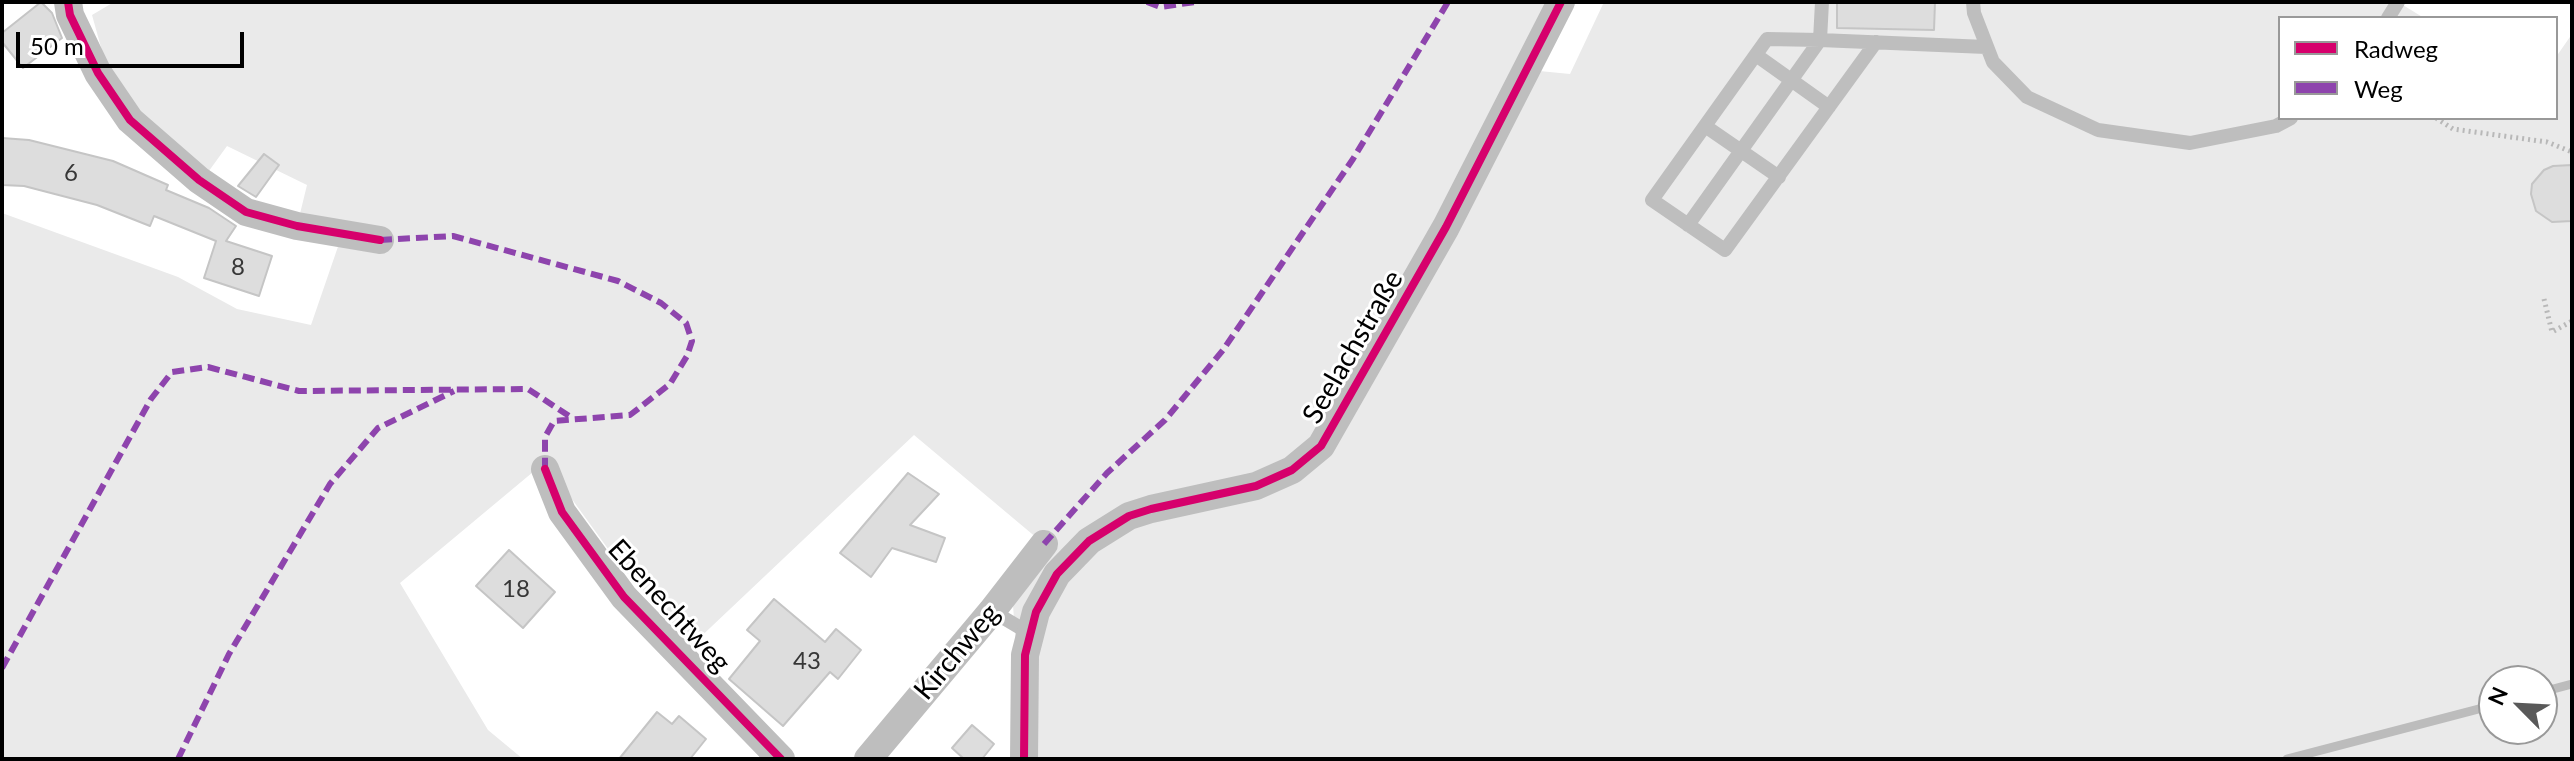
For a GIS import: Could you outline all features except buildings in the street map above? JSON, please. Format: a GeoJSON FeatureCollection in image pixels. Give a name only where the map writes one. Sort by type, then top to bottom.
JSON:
{"type":"FeatureCollection","features":[{"type":"Feature","properties":{"kind":"street"},"geometry":{"type":"LineString","coordinates":[[68,2],[70,15],[98,73],[130,120],[199,180],[246,212],[297,226],[380,240]]}},
{"type":"Feature","properties":{"kind":"street","name":"Seelachstraße"},"geometry":{"type":"LineString","coordinates":[[1024,759],[1024,677],[1029,633],[1045,592],[1057,574],[1071,557],[1108,527],[1151,509],[1256,486],[1292,470],[1321,446],[1446,227],[1561,2]]}},
{"type":"Feature","properties":{"kind":"street","name":"Ebenechtweg"},"geometry":{"type":"LineString","coordinates":[[545,469],[562,512],[624,597],[781,759]]}},
{"type":"Feature","properties":{"kind":"street","name":"Kirchweg"},"geometry":{"type":"LineString","coordinates":[[868,759],[1044,544]]}},
{"type":"Feature","properties":{"kind":"lane"},"geometry":{"type":"LineString","coordinates":[[1688,225],[1820,40],[1822,2]]}},
{"type":"Feature","properties":{"kind":"lane"},"geometry":{"type":"LineString","coordinates":[[1973,2],[1974,13],[1993,62],[2027,97],[2098,130],[2190,143],[2276,126],[2287,120]]}},
{"type":"Feature","properties":{"kind":"lane"},"geometry":{"type":"LineString","coordinates":[[1876,42],[1725,250],[1652,200],[1767,39],[1876,42],[1986,47]]}},
{"type":"Feature","properties":{"kind":"lane"},"geometry":{"type":"LineString","coordinates":[[1756,55],[1829,107]]}},
{"type":"Feature","properties":{"kind":"lane"},"geometry":{"type":"LineString","coordinates":[[1705,126],[1779,177]]}},
{"type":"Feature","properties":{"kind":"lane"},"geometry":{"type":"LineString","coordinates":[[992,611],[1029,633]]}},
{"type":"Feature","properties":{"kind":"path"},"geometry":{"type":"LineString","coordinates":[[2439,120],[2453,129],[2547,142],[2572,152]]}},
{"type":"Feature","properties":{"kind":"path"},"geometry":{"type":"LineString","coordinates":[[2544,299],[2552,332],[2572,321]]}},
{"type":"Feature","properties":{"kind":"shaded area"},"geometry":{"type":"Polygon","coordinates":[[[114,2],[1555,2],[1519,69],[1570,74],[1604,2],[2398,2],[2421,16],[2278,16],[2278,120],[2558,120],[2558,54],[2572,34],[2572,759],[1024,759],[1013,605],[1044,544],[914,435],[692,645],[619,564],[545,462],[400,583],[488,730],[523,759],[2,759],[2,213],[178,277],[237,309],[311,325],[342,235],[297,226],[307,185],[227,146],[206,175],[130,110],[104,58],[92,15],[114,2]]]}},
{"type":"Feature","properties":{"kind":"waterway"},"geometry":{"type":"LineString","coordinates":[[2558,688],[2572,684]]}},
{"type":"Feature","properties":{"kind":"waterway"},"geometry":{"type":"LineString","coordinates":[[2287,759],[2478,709]]}},
{"type":"Feature","properties":{"kind":"marked path"},"geometry":{"type":"LineString","coordinates":[[1147,2],[1160,7],[1195,2]]}},
{"type":"Feature","properties":{"kind":"marked path"},"geometry":{"type":"LineString","coordinates":[[1044,544],[1107,473],[1165,420],[1223,350],[1353,159],[1448,2]]}},
{"type":"Feature","properties":{"kind":"marked path"},"geometry":{"type":"LineString","coordinates":[[380,240],[453,236],[618,281],[661,303],[686,323],[692,341],[670,384],[630,415],[554,421],[545,437],[545,469]]}},
{"type":"Feature","properties":{"kind":"marked path"},"geometry":{"type":"LineString","coordinates":[[2,668],[151,399],[172,372],[208,367],[299,391],[528,389],[572,418]]}},
{"type":"Feature","properties":{"kind":"marked path"},"geometry":{"type":"LineString","coordinates":[[178,759],[229,654],[330,484],[378,428],[454,391]]}},
{"type":"Feature","properties":{"kind":"cycle path"},"geometry":{"type":"LineString","coordinates":[[68,2],[70,15],[98,73],[130,120],[199,180],[246,212],[297,226],[380,240]]}},
{"type":"Feature","properties":{"kind":"cycle path"},"geometry":{"type":"LineString","coordinates":[[1024,759],[1025,655],[1036,612],[1057,574],[1089,541],[1129,516],[1256,486],[1292,470],[1321,446],[1446,227],[1561,2]]}},
{"type":"Feature","properties":{"kind":"cycle path"},"geometry":{"type":"LineString","coordinates":[[545,469],[562,512],[624,597],[781,759]]}}]}
